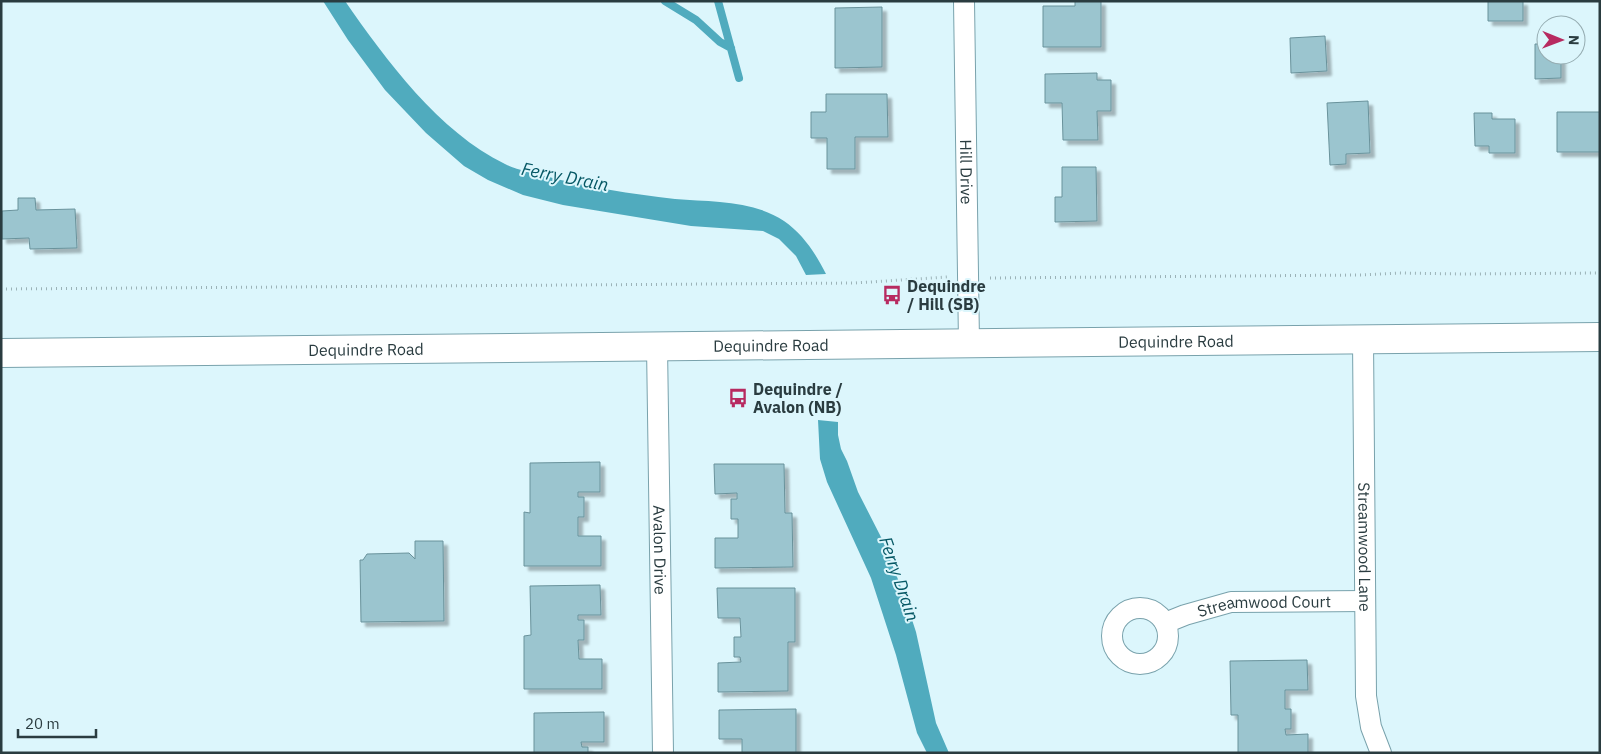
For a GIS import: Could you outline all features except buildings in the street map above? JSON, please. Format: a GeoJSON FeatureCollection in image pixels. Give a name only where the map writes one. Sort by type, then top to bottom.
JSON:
{"type":"FeatureCollection","features":[{"type":"Feature","properties":{"kind":"main road","name":"Dequindre Road"},"geometry":{"type":"LineString","coordinates":[[1,353],[1600,337]]}},
{"type":"Feature","properties":{"kind":"street","name":"Hill Drive"},"geometry":{"type":"LineString","coordinates":[[964,1],[969,344]]}},
{"type":"Feature","properties":{"kind":"street","name":"Streamwood Lane"},"geometry":{"type":"LineString","coordinates":[[1363,339],[1366,696],[1371,727],[1381,753]]}},
{"type":"Feature","properties":{"kind":"street","name":"Avalon Drive"},"geometry":{"type":"LineString","coordinates":[[657,346],[663,753]]}},
{"type":"Feature","properties":{"kind":"street","name":"Streamwood Court"},"geometry":{"type":"LineString","coordinates":[[1165,623],[1185,615],[1231,602],[1365,601]]}},
{"type":"Feature","properties":{"kind":"path"},"geometry":{"type":"LineString","coordinates":[[987,278],[1351,276],[1399,273],[1600,273]]}},
{"type":"Feature","properties":{"kind":"path"},"geometry":{"type":"LineString","coordinates":[[1,289],[836,283],[948,277]]}},
{"type":"Feature","properties":{"kind":"water","name":"Ferry Drain"},"geometry":{"type":"Polygon","coordinates":[[[323,1],[345,1],[396,70],[436,114],[481,150],[505,164],[561,180],[609,190],[675,199],[731,203],[759,209],[772,214],[791,226],[803,238],[826,274],[806,275],[796,256],[779,239],[763,231],[691,226],[563,205],[523,195],[488,180],[464,166],[426,133],[385,90],[348,40],[323,1]]]}},
{"type":"Feature","properties":{"kind":"water","name":"Ferry Drain"},"geometry":{"type":"Polygon","coordinates":[[[818,420],[838,422],[841,449],[858,492],[882,539],[903,592],[916,632],[936,723],[949,753],[927,753],[917,733],[896,655],[871,578],[827,482],[820,459],[818,420]]]}},
{"type":"Feature","properties":{"kind":"waterway"},"geometry":{"type":"LineString","coordinates":[[665,1],[696,20],[720,42],[731,48]]}},
{"type":"Feature","properties":{"kind":"waterway"},"geometry":{"type":"LineString","coordinates":[[718,1],[739,78]]}},
{"type":"Feature","properties":{"kind":"place","name":"Dequindre / Hill (SB)"},"geometry":{"type":"Point","coordinates":[892,295]}},
{"type":"Feature","properties":{"kind":"place","name":"Dequindre / Avalon (NB)"},"geometry":{"type":"Point","coordinates":[738,398]}}]}
